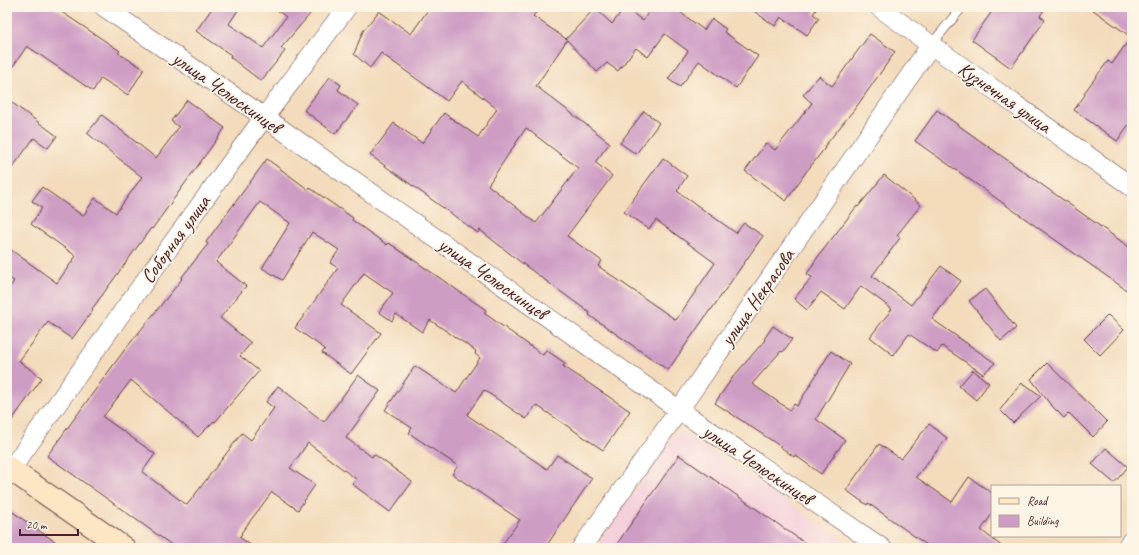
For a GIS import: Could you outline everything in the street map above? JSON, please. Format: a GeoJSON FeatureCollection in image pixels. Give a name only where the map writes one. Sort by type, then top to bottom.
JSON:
{"type":"FeatureCollection","features":[{"type":"Feature","properties":{"kind":"main road"},"geometry":{"type":"LineString","coordinates":[[8,471],[124,548]]}},
{"type":"Feature","properties":{"kind":"street","name":"улица Челюскинцев"},"geometry":{"type":"LineString","coordinates":[[104,7],[264,117],[679,410],[882,548]]}},
{"type":"Feature","properties":{"kind":"street","name":"Соборная улица"},"geometry":{"type":"LineString","coordinates":[[8,471],[264,117],[347,7]]}},
{"type":"Feature","properties":{"kind":"street","name":"Кузнечная улица"},"geometry":{"type":"LineString","coordinates":[[879,7],[1132,186]]}},
{"type":"Feature","properties":{"kind":"street","name":"улица Некрасова"},"geometry":{"type":"LineString","coordinates":[[582,548],[932,45]]}},
{"type":"Feature","properties":{"kind":"street"},"geometry":{"type":"LineString","coordinates":[[1126,548],[1132,540]]}},
{"type":"Feature","properties":{"kind":"lane"},"geometry":{"type":"LineString","coordinates":[[932,45],[962,7]]}},
{"type":"Feature","properties":{"kind":"shaded area"},"geometry":{"type":"Polygon","coordinates":[[[684,432],[855,548],[595,548],[673,435],[684,432]]]}},
{"type":"Feature","properties":{"kind":"building"},"geometry":{"type":"Polygon","coordinates":[[[7,7],[54,7],[120,51],[118,53],[144,69],[128,95],[101,78],[93,91],[27,46],[7,75],[7,7]]]}},
{"type":"Feature","properties":{"kind":"building"},"geometry":{"type":"Polygon","coordinates":[[[213,7],[240,7],[229,24],[263,48],[286,17],[273,7],[316,7],[281,48],[285,51],[261,81],[230,57],[231,55],[196,31],[213,7]]]}},
{"type":"Feature","properties":{"kind":"building"},"geometry":{"type":"Polygon","coordinates":[[[430,7],[541,7],[533,16],[566,39],[595,8],[612,24],[625,7],[643,21],[652,7],[673,7],[704,30],[712,19],[726,29],[724,32],[758,56],[736,88],[699,61],[680,87],[668,79],[688,51],[665,34],[648,57],[636,48],[618,71],[607,63],[597,72],[567,40],[536,86],[610,143],[595,162],[612,176],[567,236],[602,261],[598,266],[676,320],[715,263],[656,220],[649,229],[624,212],[663,158],[687,176],[677,191],[736,233],[744,223],[763,236],[668,370],[589,315],[590,313],[523,264],[480,230],[478,233],[370,155],[394,123],[422,143],[444,113],[478,137],[497,109],[462,81],[447,101],[381,53],[370,68],[354,54],[363,31],[379,11],[411,34],[430,7]],[[526,128],[488,185],[536,223],[578,168],[526,128]]]}},
{"type":"Feature","properties":{"kind":"building"},"geometry":{"type":"Polygon","coordinates":[[[748,7],[818,7],[813,14],[819,18],[807,35],[781,17],[775,26],[748,7]]]}},
{"type":"Feature","properties":{"kind":"building"},"geometry":{"type":"Polygon","coordinates":[[[995,7],[1046,7],[1040,16],[1045,20],[1011,68],[972,40],[995,7]]]}},
{"type":"Feature","properties":{"kind":"building"},"geometry":{"type":"Polygon","coordinates":[[[1089,7],[1132,7],[1132,120],[1117,141],[1074,110],[1085,95],[1084,93],[1108,61],[1112,64],[1131,37],[1089,7]]]}},
{"type":"Feature","properties":{"kind":"building"},"geometry":{"type":"Polygon","coordinates":[[[870,34],[895,52],[857,106],[824,147],[825,148],[786,201],[745,171],[766,143],[775,150],[812,103],[803,95],[819,76],[832,86],[870,34]]]}},
{"type":"Feature","properties":{"kind":"building"},"geometry":{"type":"Polygon","coordinates":[[[330,77],[341,85],[338,90],[358,105],[335,134],[304,110],[330,77]]]}},
{"type":"Feature","properties":{"kind":"building"},"geometry":{"type":"Polygon","coordinates":[[[7,99],[57,136],[48,148],[34,138],[7,175],[7,99]]]}},
{"type":"Feature","properties":{"kind":"building"},"geometry":{"type":"Polygon","coordinates":[[[187,100],[225,128],[92,309],[93,310],[72,339],[48,322],[19,361],[42,378],[7,427],[7,291],[14,281],[7,277],[7,247],[57,283],[76,256],[31,224],[42,208],[32,201],[42,187],[83,216],[95,198],[116,213],[142,177],[87,133],[102,115],[156,158],[179,127],[171,121],[187,100]]]}},
{"type":"Feature","properties":{"kind":"building"},"geometry":{"type":"Polygon","coordinates":[[[937,110],[1132,249],[1132,294],[915,141],[937,110]]]}},
{"type":"Feature","properties":{"kind":"building"},"geometry":{"type":"Polygon","coordinates":[[[644,111],[659,123],[636,154],[620,143],[644,111]]]}},
{"type":"Feature","properties":{"kind":"building"},"geometry":{"type":"Polygon","coordinates":[[[267,159],[309,190],[310,188],[353,218],[352,220],[387,245],[389,243],[486,310],[484,313],[543,355],[546,350],[565,363],[563,366],[630,411],[603,450],[536,405],[526,419],[484,390],[467,415],[547,469],[557,455],[592,478],[545,548],[500,548],[520,520],[452,474],[458,466],[409,433],[412,428],[385,410],[415,366],[456,393],[480,358],[475,354],[476,351],[430,320],[422,332],[396,314],[392,321],[379,312],[393,293],[364,273],[341,305],[381,333],[351,374],[322,353],[325,349],[295,328],[338,268],[330,263],[339,250],[312,232],[282,280],[262,268],[290,223],[260,202],[216,262],[246,286],[220,318],[251,343],[240,356],[259,371],[215,422],[214,421],[198,437],[131,380],[103,417],[155,454],[142,472],[187,505],[242,433],[251,440],[274,408],[266,402],[278,386],[324,422],[358,375],[380,391],[346,438],[372,457],[374,454],[412,482],[390,512],[352,484],[356,479],[308,443],[290,468],[315,485],[298,510],[272,492],[239,537],[255,548],[176,548],[47,456],[123,352],[182,279],[181,278],[208,244],[206,242],[267,159]]]}},
{"type":"Feature","properties":{"kind":"building"},"geometry":{"type":"Polygon","coordinates":[[[884,175],[921,205],[897,235],[900,238],[872,276],[911,305],[941,266],[961,281],[932,319],[995,363],[983,374],[942,346],[937,353],[909,334],[893,355],[870,337],[892,309],[861,286],[845,309],[821,292],[807,310],[794,299],[812,277],[807,274],[817,258],[857,206],[858,207],[884,175]]]}},
{"type":"Feature","properties":{"kind":"building"},"geometry":{"type":"Polygon","coordinates":[[[985,289],[1016,328],[1001,341],[969,301],[985,289]]]}},
{"type":"Feature","properties":{"kind":"building"},"geometry":{"type":"Polygon","coordinates":[[[1108,315],[1124,330],[1100,355],[1084,339],[1108,315]]]}},
{"type":"Feature","properties":{"kind":"building"},"geometry":{"type":"Polygon","coordinates":[[[773,326],[792,339],[783,352],[781,351],[752,384],[790,410],[794,404],[797,406],[831,351],[850,364],[816,419],[845,440],[821,474],[795,455],[794,457],[715,403],[733,377],[765,340],[764,339],[773,326]]]}},
{"type":"Feature","properties":{"kind":"building"},"geometry":{"type":"Polygon","coordinates":[[[1047,363],[1107,422],[1093,437],[1069,413],[1064,418],[1050,404],[1031,379],[1047,363]]]}},
{"type":"Feature","properties":{"kind":"building"},"geometry":{"type":"Polygon","coordinates":[[[973,370],[989,383],[976,400],[959,386],[973,370]]]}},
{"type":"Feature","properties":{"kind":"building"},"geometry":{"type":"Polygon","coordinates":[[[1022,383],[1024,386],[1026,385],[1041,396],[1013,423],[1000,410],[1022,383]]]}},
{"type":"Feature","properties":{"kind":"building"},"geometry":{"type":"Polygon","coordinates":[[[929,424],[947,438],[916,477],[952,502],[969,477],[991,492],[991,515],[981,530],[1004,548],[931,548],[868,503],[867,505],[846,490],[879,444],[901,459],[929,424]]]}},
{"type":"Feature","properties":{"kind":"building"},"geometry":{"type":"Polygon","coordinates":[[[1106,448],[1128,467],[1114,483],[1092,464],[1106,448]]]}},
{"type":"Feature","properties":{"kind":"building"},"geometry":{"type":"Polygon","coordinates":[[[679,455],[812,548],[614,548],[679,455]]]}},
{"type":"Feature","properties":{"kind":"building"},"geometry":{"type":"Polygon","coordinates":[[[7,508],[64,548],[7,548],[7,508]]]}}]}
